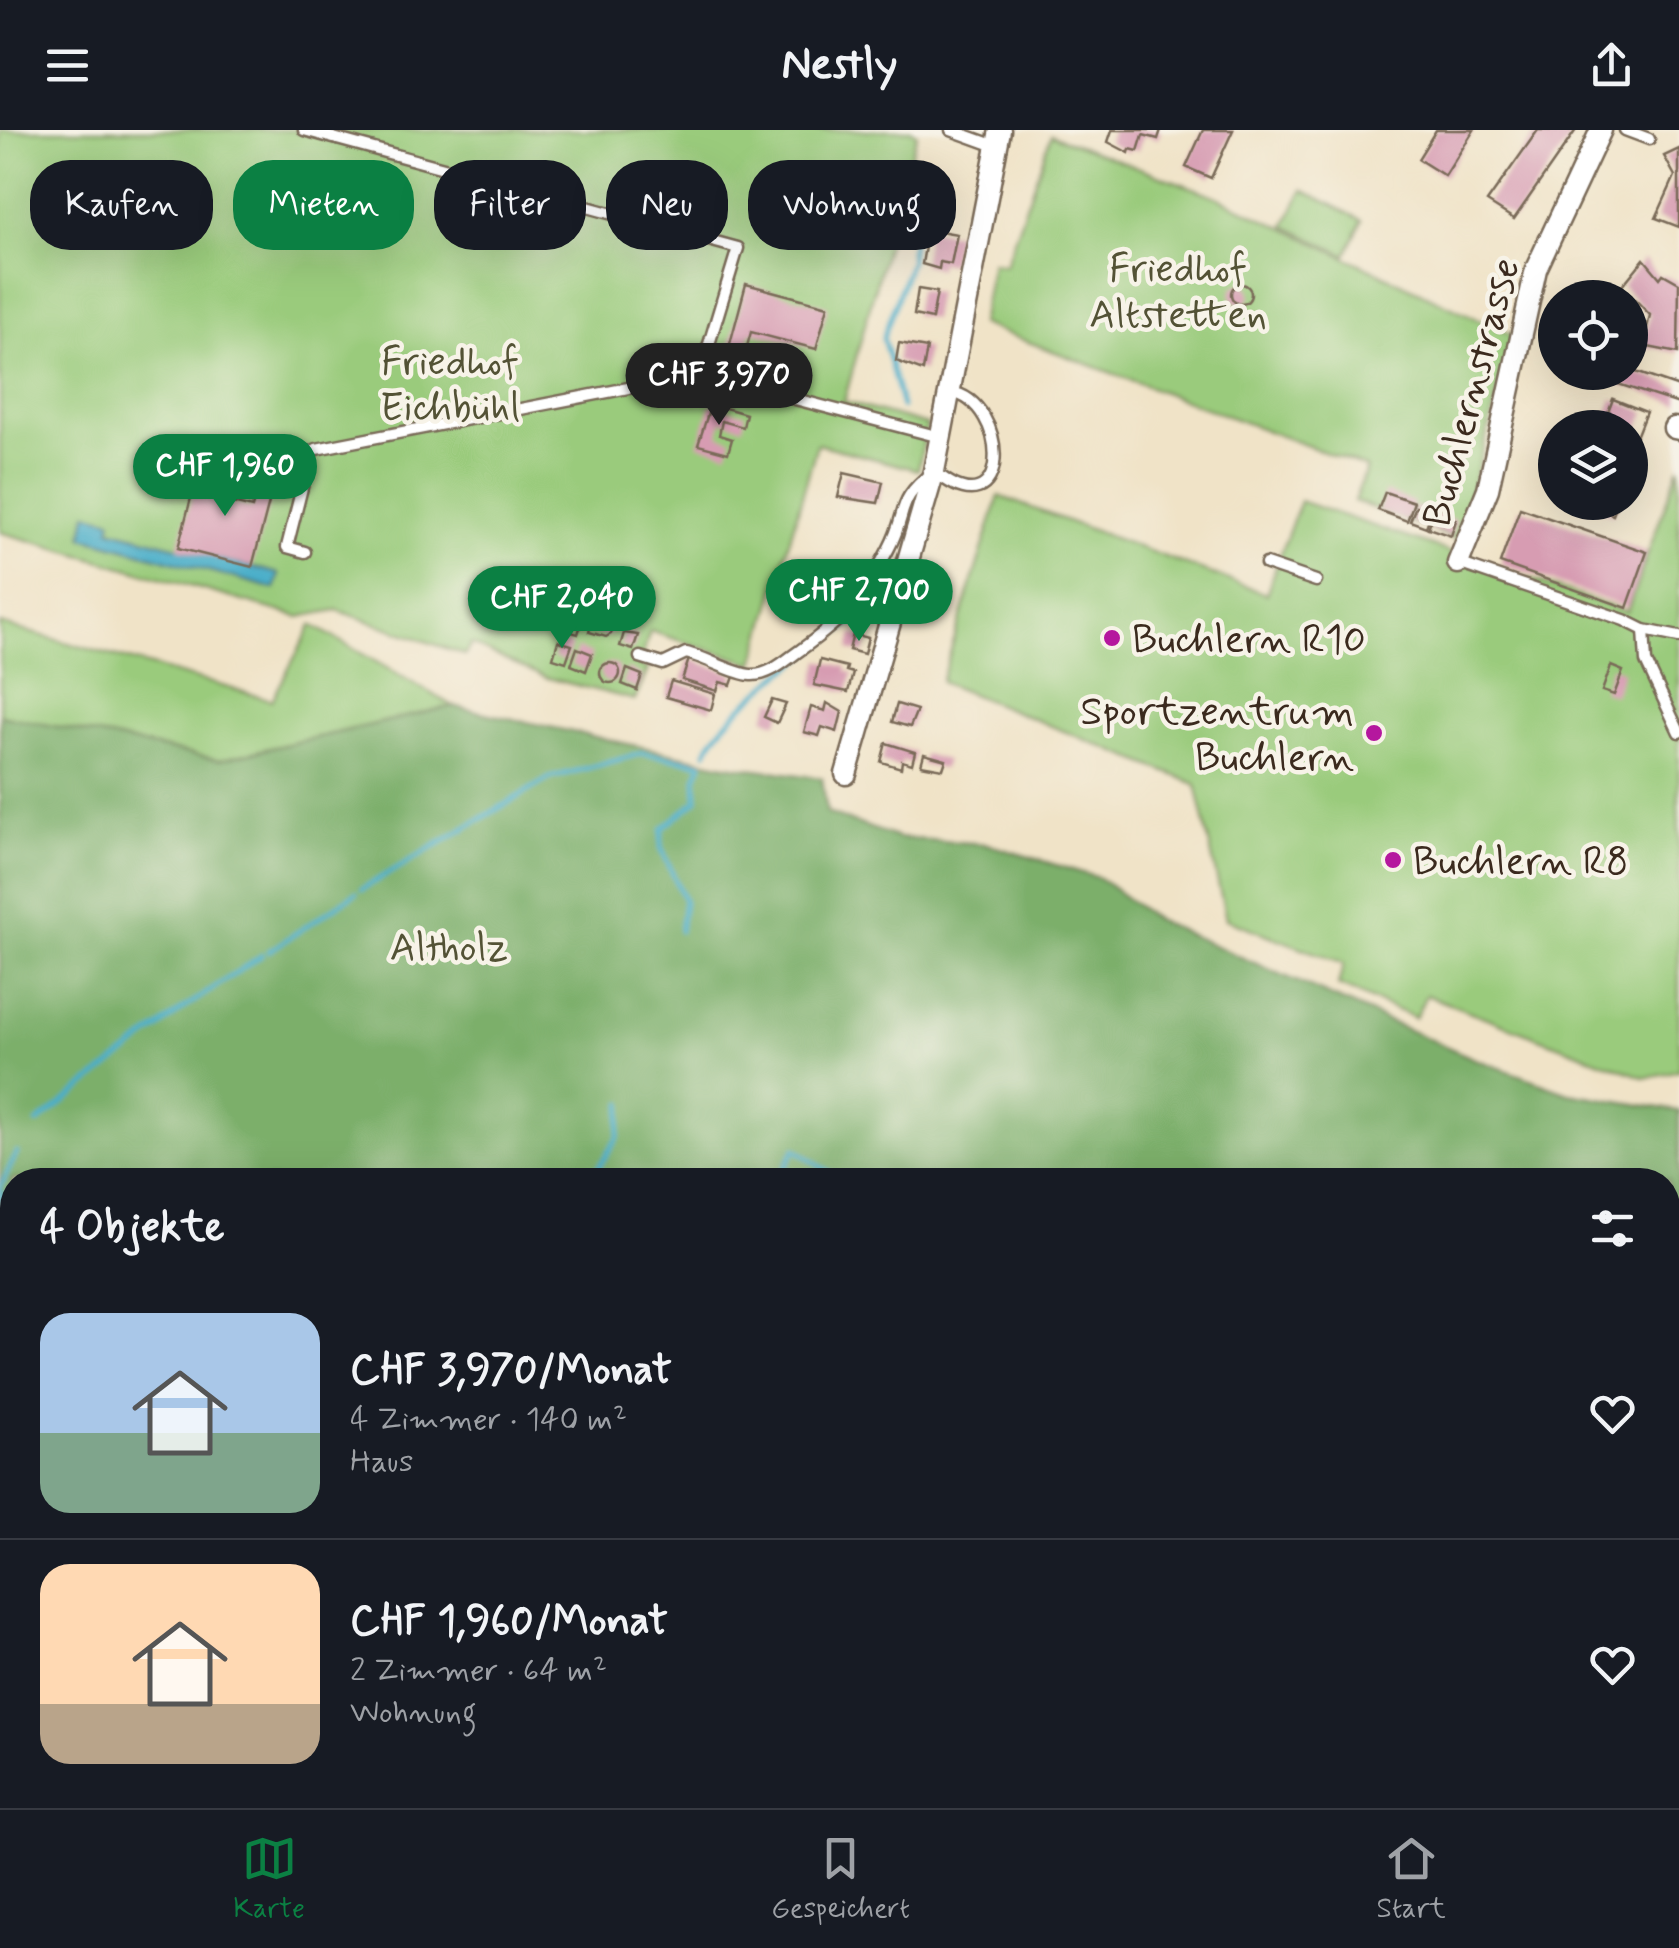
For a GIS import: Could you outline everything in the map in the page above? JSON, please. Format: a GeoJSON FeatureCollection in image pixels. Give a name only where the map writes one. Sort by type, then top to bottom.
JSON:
{"type":"FeatureCollection","features":[{"type":"Feature","properties":{"kind":"street","name":"Buchlernstrasse"},"geometry":{"type":"LineString","coordinates":[[1458,563],[1488,489],[1536,269],[1601,130]]}},
{"type":"Feature","properties":{"kind":"street"},"geometry":{"type":"LineString","coordinates":[[846,774],[934,471],[994,136]]}},
{"type":"Feature","properties":{"kind":"lane"},"geometry":{"type":"LineString","coordinates":[[304,130],[738,248],[700,374]]}},
{"type":"Feature","properties":{"kind":"lane"},"geometry":{"type":"LineString","coordinates":[[951,130],[994,136]]}},
{"type":"Feature","properties":{"kind":"lane"},"geometry":{"type":"LineString","coordinates":[[1625,130],[1648,139]]}},
{"type":"Feature","properties":{"kind":"lane"},"geometry":{"type":"LineString","coordinates":[[305,552],[287,547],[311,452],[700,374],[941,438]]}},
{"type":"Feature","properties":{"kind":"lane"},"geometry":{"type":"LineString","coordinates":[[640,657],[663,664],[686,652],[752,675],[778,666],[854,609],[892,544],[906,496],[934,471],[966,489],[982,486],[996,471],[997,455],[982,418],[969,398],[950,392]]}},
{"type":"Feature","properties":{"kind":"lane"},"geometry":{"type":"LineString","coordinates":[[1458,563],[1644,630],[1679,637]]}},
{"type":"Feature","properties":{"kind":"lane"},"geometry":{"type":"LineString","coordinates":[[1266,564],[1316,580]]}},
{"type":"Feature","properties":{"kind":"lane"},"geometry":{"type":"LineString","coordinates":[[1644,630],[1646,662],[1679,732]]}},
{"type":"Feature","properties":{"kind":"green space","name":"Friedhof Eichbühl"},"geometry":{"type":"Polygon","coordinates":[[[0,130],[917,133],[910,160],[748,160],[748,250],[885,250],[844,402],[927,425],[918,470],[817,444],[754,664],[650,631],[640,666],[648,669],[635,700],[544,677],[471,644],[465,655],[337,610],[299,617],[0,532],[0,130]]]}},
{"type":"Feature","properties":{"kind":"green space","name":"Friedhof Altstetten"},"geometry":{"type":"Polygon","coordinates":[[[1051,135],[1215,196],[1514,336],[1458,540],[1354,501],[1367,468],[980,324],[992,262],[1005,265],[1051,135]]]}},
{"type":"Feature","properties":{"kind":"green space"},"geometry":{"type":"Polygon","coordinates":[[[1303,190],[1362,220],[1346,255],[1285,226],[1303,190]]]}},
{"type":"Feature","properties":{"kind":"green space","name":"Sportzentrum Buchlern"},"geometry":{"type":"Polygon","coordinates":[[[1679,466],[1679,1070],[1645,1078],[1426,995],[1415,1018],[1338,985],[1344,964],[1226,919],[1196,784],[941,682],[999,496],[1266,594],[1300,501],[1627,612],[1679,466]]]}},
{"type":"Feature","properties":{"kind":"green space"},"geometry":{"type":"Polygon","coordinates":[[[0,624],[272,700],[312,625],[453,706],[219,760],[0,715],[0,624]]]}},
{"type":"Feature","properties":{"kind":"green space","name":"Altholz"},"geometry":{"type":"Polygon","coordinates":[[[453,706],[720,764],[822,778],[827,813],[899,838],[987,844],[1099,878],[1156,920],[1475,1059],[1569,1093],[1679,1111],[1679,1168],[0,1168],[0,715],[219,760],[453,706]]]}},
{"type":"Feature","properties":{"kind":"water"},"geometry":{"type":"Polygon","coordinates":[[[87,513],[112,520],[110,529],[279,574],[275,589],[83,537],[87,513]]]}},
{"type":"Feature","properties":{"kind":"building"},"geometry":{"type":"Polygon","coordinates":[[[1112,130],[1161,130],[1158,139],[1143,135],[1138,151],[1130,149],[1129,153],[1108,142],[1112,130]]]}},
{"type":"Feature","properties":{"kind":"building"},"geometry":{"type":"Polygon","coordinates":[[[1203,130],[1233,130],[1211,178],[1186,167],[1203,130]]]}},
{"type":"Feature","properties":{"kind":"building"},"geometry":{"type":"Polygon","coordinates":[[[1436,130],[1474,130],[1445,176],[1418,159],[1436,130]]]}},
{"type":"Feature","properties":{"kind":"building"},"geometry":{"type":"Polygon","coordinates":[[[1538,130],[1576,130],[1514,219],[1487,202],[1538,130]]]}},
{"type":"Feature","properties":{"kind":"building"},"geometry":{"type":"Polygon","coordinates":[[[1679,149],[1679,227],[1656,218],[1675,176],[1664,156],[1679,149]]]}},
{"type":"Feature","properties":{"kind":"building"},"geometry":{"type":"Polygon","coordinates":[[[924,250],[954,250],[951,264],[940,262],[939,269],[922,264],[924,250]]]}},
{"type":"Feature","properties":{"kind":"building"},"geometry":{"type":"Polygon","coordinates":[[[1644,259],[1660,278],[1663,274],[1679,283],[1678,353],[1648,347],[1648,280],[1627,280],[1644,259]]]}},
{"type":"Feature","properties":{"kind":"building"},"geometry":{"type":"Polygon","coordinates":[[[746,284],[828,306],[816,349],[751,332],[731,404],[715,400],[746,284]]]}},
{"type":"Feature","properties":{"kind":"building"},"geometry":{"type":"Polygon","coordinates":[[[1237,284],[1245,284],[1251,294],[1245,304],[1237,304],[1231,298],[1231,290],[1237,284]]]}},
{"type":"Feature","properties":{"kind":"building"},"geometry":{"type":"Polygon","coordinates":[[[918,289],[937,292],[932,319],[914,315],[918,289]]]}},
{"type":"Feature","properties":{"kind":"building"},"geometry":{"type":"Polygon","coordinates":[[[899,343],[927,348],[923,371],[896,361],[899,343]]]}},
{"type":"Feature","properties":{"kind":"building"},"geometry":{"type":"Polygon","coordinates":[[[1648,376],[1679,387],[1679,404],[1636,390],[1648,390],[1648,376]]]}},
{"type":"Feature","properties":{"kind":"building"},"geometry":{"type":"Polygon","coordinates":[[[1613,399],[1641,410],[1609,410],[1613,399]]]}},
{"type":"Feature","properties":{"kind":"building"},"geometry":{"type":"Polygon","coordinates":[[[711,404],[746,414],[743,427],[722,421],[719,435],[732,439],[728,453],[698,445],[711,404]]]}},
{"type":"Feature","properties":{"kind":"building"},"geometry":{"type":"Polygon","coordinates":[[[198,471],[272,491],[252,567],[178,548],[198,471]],[[213,485],[210,497],[252,508],[255,497],[213,485]]]}},
{"type":"Feature","properties":{"kind":"building"},"geometry":{"type":"Polygon","coordinates":[[[844,473],[883,482],[878,503],[838,497],[844,473]]]}},
{"type":"Feature","properties":{"kind":"building"},"geometry":{"type":"Polygon","coordinates":[[[1385,492],[1414,502],[1407,521],[1378,510],[1385,492]]]}},
{"type":"Feature","properties":{"kind":"building"},"geometry":{"type":"Polygon","coordinates":[[[1416,506],[1432,511],[1426,527],[1410,521],[1416,506]]]}},
{"type":"Feature","properties":{"kind":"building"},"geometry":{"type":"Polygon","coordinates":[[[1520,508],[1538,514],[1538,520],[1555,520],[1647,552],[1627,608],[1500,563],[1520,508]]]}},
{"type":"Feature","properties":{"kind":"building"},"geometry":{"type":"Polygon","coordinates":[[[1434,513],[1456,520],[1451,536],[1428,528],[1434,513]]]}},
{"type":"Feature","properties":{"kind":"building"},"geometry":{"type":"Polygon","coordinates":[[[569,606],[585,613],[578,634],[561,629],[569,606]]]}},
{"type":"Feature","properties":{"kind":"building"},"geometry":{"type":"Polygon","coordinates":[[[594,615],[615,621],[611,634],[606,637],[589,632],[594,615]]]}},
{"type":"Feature","properties":{"kind":"building"},"geometry":{"type":"Polygon","coordinates":[[[624,633],[638,635],[633,650],[620,646],[624,633]]]}},
{"type":"Feature","properties":{"kind":"building"},"geometry":{"type":"Polygon","coordinates":[[[853,634],[868,638],[864,654],[849,650],[853,634]]]}},
{"type":"Feature","properties":{"kind":"building"},"geometry":{"type":"Polygon","coordinates":[[[558,641],[572,645],[566,662],[553,658],[558,641]]]}},
{"type":"Feature","properties":{"kind":"building"},"geometry":{"type":"Polygon","coordinates":[[[577,648],[592,654],[586,671],[571,665],[577,648]]]}},
{"type":"Feature","properties":{"kind":"building"},"geometry":{"type":"Polygon","coordinates":[[[689,659],[735,674],[731,685],[720,682],[717,691],[682,680],[689,659]]]}},
{"type":"Feature","properties":{"kind":"building"},"geometry":{"type":"Polygon","coordinates":[[[820,660],[847,667],[846,671],[853,673],[848,692],[814,685],[820,660]]]}},
{"type":"Feature","properties":{"kind":"building"},"geometry":{"type":"Polygon","coordinates":[[[606,663],[614,663],[620,673],[614,683],[606,683],[600,677],[600,669],[606,663]]]}},
{"type":"Feature","properties":{"kind":"building"},"geometry":{"type":"Polygon","coordinates":[[[1611,666],[1623,671],[1614,695],[1602,691],[1611,666]]]}},
{"type":"Feature","properties":{"kind":"building"},"geometry":{"type":"Polygon","coordinates":[[[627,669],[642,675],[637,690],[622,684],[627,669]]]}},
{"type":"Feature","properties":{"kind":"building"},"geometry":{"type":"Polygon","coordinates":[[[671,681],[715,694],[711,710],[666,697],[671,681]]]}},
{"type":"Feature","properties":{"kind":"building"},"geometry":{"type":"Polygon","coordinates":[[[772,700],[786,704],[777,723],[764,717],[772,700]]]}},
{"type":"Feature","properties":{"kind":"building"},"geometry":{"type":"Polygon","coordinates":[[[827,703],[842,712],[837,732],[822,727],[819,736],[804,732],[811,707],[825,711],[827,703]]]}},
{"type":"Feature","properties":{"kind":"building"},"geometry":{"type":"Polygon","coordinates":[[[897,704],[917,710],[910,727],[892,722],[897,704]]]}},
{"type":"Feature","properties":{"kind":"building"},"geometry":{"type":"Polygon","coordinates":[[[886,743],[915,752],[912,764],[902,761],[901,768],[881,762],[886,743]]]}},
{"type":"Feature","properties":{"kind":"building"},"geometry":{"type":"Polygon","coordinates":[[[924,754],[946,760],[943,769],[921,765],[924,754]]]}},
{"type":"Feature","properties":{"kind":"waterway"},"geometry":{"type":"LineString","coordinates":[[902,407],[883,338],[911,250]]}},
{"type":"Feature","properties":{"kind":"waterway"},"geometry":{"type":"LineString","coordinates":[[706,752],[717,734],[757,694],[876,605],[887,587],[909,507]]}},
{"type":"Feature","properties":{"kind":"waterway"},"geometry":{"type":"LineString","coordinates":[[362,889],[550,778],[643,753],[701,763]]}},
{"type":"Feature","properties":{"kind":"waterway"},"geometry":{"type":"LineString","coordinates":[[680,931],[684,900],[661,847],[662,829],[697,800],[696,778],[702,763]]}},
{"type":"Feature","properties":{"kind":"waterway"},"geometry":{"type":"LineString","coordinates":[[269,951],[356,893]]}},
{"type":"Feature","properties":{"kind":"waterway"},"geometry":{"type":"LineString","coordinates":[[37,1123],[183,1009],[262,955]]}},
{"type":"Feature","properties":{"kind":"waterway"},"geometry":{"type":"LineString","coordinates":[[598,1168],[618,1137],[623,1103]]}},
{"type":"Feature","properties":{"kind":"waterway"},"geometry":{"type":"LineString","coordinates":[[785,1168],[795,1149],[823,1168]]}},
{"type":"Feature","properties":{"kind":"waterway"},"geometry":{"type":"LineString","coordinates":[[10,1168],[17,1153]]}},
{"type":"Feature","properties":{"kind":"place","name":"Buchlern R10"},"geometry":{"type":"Point","coordinates":[1112,638]}},
{"type":"Feature","properties":{"kind":"place","name":"Sportzentrum Buchlern"},"geometry":{"type":"Point","coordinates":[1374,733]}},
{"type":"Feature","properties":{"kind":"place","name":"Buchlern R8"},"geometry":{"type":"Point","coordinates":[1393,860]}}]}
